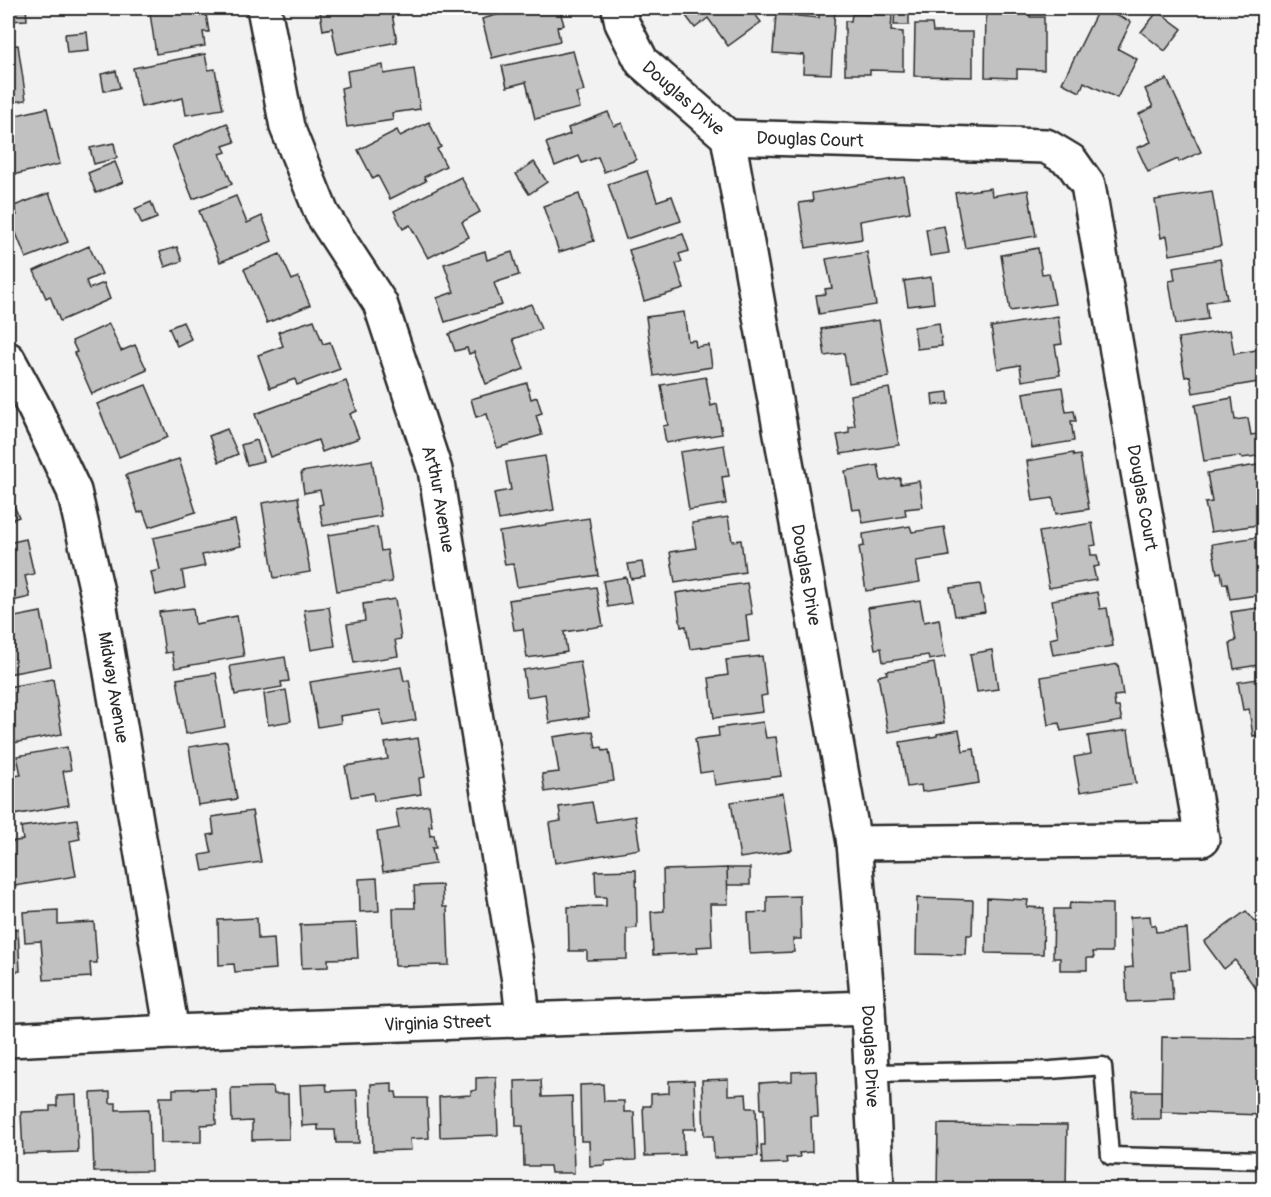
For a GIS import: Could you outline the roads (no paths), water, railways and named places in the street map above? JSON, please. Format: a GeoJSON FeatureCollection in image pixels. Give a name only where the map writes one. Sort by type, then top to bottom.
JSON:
{"type":"FeatureCollection","features":[{"type":"Feature","properties":{"kind":"street","name":"Arthur Avenue"},"geometry":{"type":"LineString","coordinates":[[264,8],[287,127],[322,214],[380,303],[435,470],[519,981],[523,1019]]}},
{"type":"Feature","properties":{"kind":"street","name":"Douglas Drive"},"geometry":{"type":"LineString","coordinates":[[619,8],[622,23],[642,62],[728,136],[854,843],[868,1008],[877,1190]]}},
{"type":"Feature","properties":{"kind":"street","name":"Douglas Court"},"geometry":{"type":"LineString","coordinates":[[728,136],[1046,146],[1071,161],[1088,185],[1202,839],[854,843]]}},
{"type":"Feature","properties":{"kind":"street","name":"Midway Avenue"},"geometry":{"type":"LineString","coordinates":[[8,359],[74,491],[98,596],[172,1032]]}},
{"type":"Feature","properties":{"kind":"street","name":"Virginia Street"},"geometry":{"type":"LineString","coordinates":[[8,1040],[172,1032],[868,1008]]}},
{"type":"Feature","properties":{"kind":"lane"},"geometry":{"type":"LineString","coordinates":[[872,1073],[1051,1070],[1103,1066],[1110,1156],[1263,1160]]}}]}
